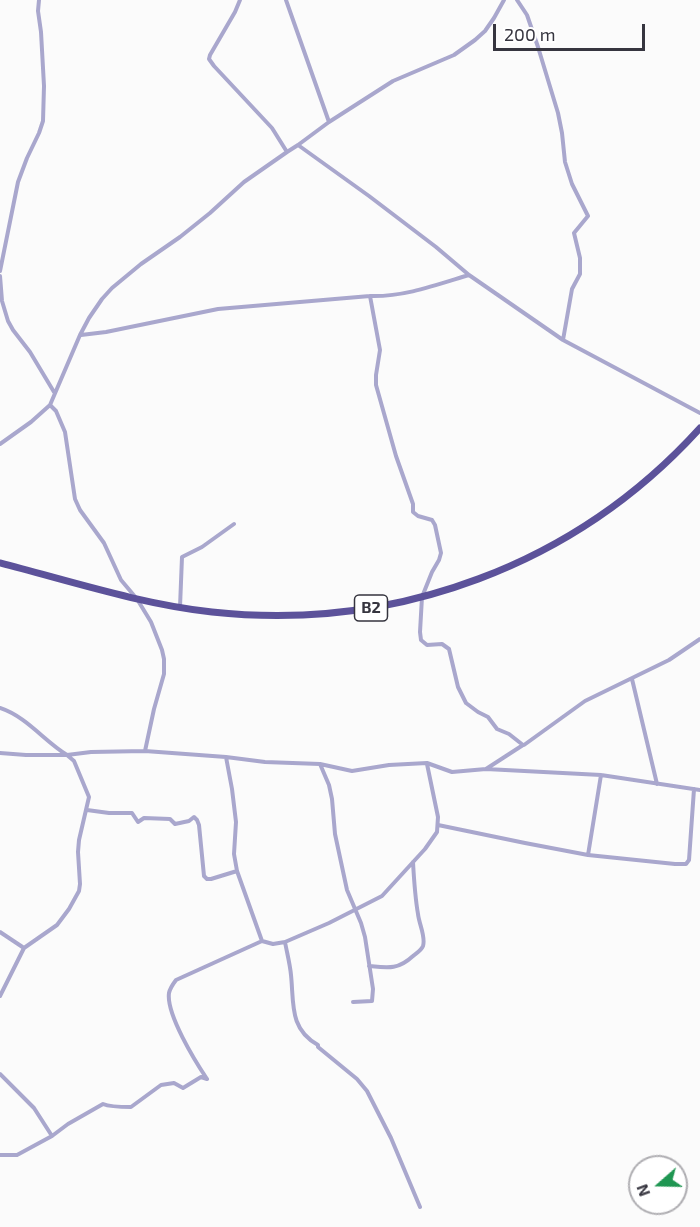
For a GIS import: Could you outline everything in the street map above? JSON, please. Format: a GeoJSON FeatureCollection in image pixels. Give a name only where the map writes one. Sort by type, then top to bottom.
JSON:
{"type":"FeatureCollection","features":[{"type":"Feature","properties":{"kind":"highway","name":"B2"},"geometry":{"type":"LineString","coordinates":[[0,563],[180,608],[282,615],[351,611],[422,597],[484,577],[518,563],[576,532],[616,505],[699,432]]}},
{"type":"Feature","properties":{"kind":"street"},"geometry":{"type":"LineString","coordinates":[[0,271],[18,182],[43,121],[44,86],[39,0]]}},
{"type":"Feature","properties":{"kind":"street"},"geometry":{"type":"LineString","coordinates":[[240,0],[209,59],[272,128],[287,152]]}},
{"type":"Feature","properties":{"kind":"street"},"geometry":{"type":"LineString","coordinates":[[286,0],[329,122]]}},
{"type":"Feature","properties":{"kind":"street"},"geometry":{"type":"LineString","coordinates":[[0,444],[51,405],[80,335],[89,318],[112,288],[210,213],[244,182],[329,122],[393,81],[454,55],[475,40],[490,25],[504,0]]}},
{"type":"Feature","properties":{"kind":"street"},"geometry":{"type":"LineString","coordinates":[[517,0],[531,26],[558,113],[565,162],[572,184],[588,216],[574,233],[580,258],[580,274],[572,289],[563,340]]}},
{"type":"Feature","properties":{"kind":"street"},"geometry":{"type":"LineString","coordinates":[[298,145],[369,196],[469,275],[563,340],[700,413]]}},
{"type":"Feature","properties":{"kind":"street"},"geometry":{"type":"LineString","coordinates":[[80,335],[106,332],[218,309],[387,296],[424,289],[469,275]]}},
{"type":"Feature","properties":{"kind":"street"},"geometry":{"type":"LineString","coordinates":[[0,276],[2,301],[8,321],[55,393]]}},
{"type":"Feature","properties":{"kind":"street"},"geometry":{"type":"LineString","coordinates":[[370,296],[380,350],[376,384],[396,456],[413,504],[413,512],[432,520],[440,544],[439,560],[422,597],[421,640],[427,645],[442,644],[449,649],[458,687],[466,703],[488,717],[497,729],[509,734],[523,745]]}},
{"type":"Feature","properties":{"kind":"street"},"geometry":{"type":"LineString","coordinates":[[51,405],[61,419],[65,432],[75,499],[80,510],[104,543],[121,580],[137,599],[151,622],[162,650],[164,674],[145,751]]}},
{"type":"Feature","properties":{"kind":"street"},"geometry":{"type":"LineString","coordinates":[[180,608],[182,556],[202,547],[234,524]]}},
{"type":"Feature","properties":{"kind":"street"},"geometry":{"type":"LineString","coordinates":[[486,769],[585,701],[669,660],[700,639]]}},
{"type":"Feature","properties":{"kind":"street"},"geometry":{"type":"LineString","coordinates":[[632,679],[657,784]]}},
{"type":"Feature","properties":{"kind":"street"},"geometry":{"type":"LineString","coordinates":[[0,708],[11,712],[27,723],[74,761],[89,797],[79,840],[79,891],[57,925],[24,948],[0,996]]}},
{"type":"Feature","properties":{"kind":"street"},"geometry":{"type":"LineString","coordinates":[[0,753],[67,755],[145,751],[265,762],[320,764],[352,771],[389,765],[427,763],[452,772],[486,769],[601,775],[700,790]]}},
{"type":"Feature","properties":{"kind":"street"},"geometry":{"type":"LineString","coordinates":[[226,757],[236,822],[234,854],[237,871],[262,941]]}},
{"type":"Feature","properties":{"kind":"street"},"geometry":{"type":"LineString","coordinates":[[0,1155],[17,1155],[103,1104],[131,1107],[161,1085],[174,1083],[183,1088],[201,1077],[207,1079],[194,1060],[169,1001],[169,992],[176,980],[262,941],[273,944],[285,942],[382,896],[434,837],[438,825],[434,792],[427,763]]}},
{"type":"Feature","properties":{"kind":"street"},"geometry":{"type":"LineString","coordinates":[[320,764],[329,785],[335,834],[347,890],[365,937],[373,989],[372,1001],[353,1002]]}},
{"type":"Feature","properties":{"kind":"street"},"geometry":{"type":"LineString","coordinates":[[588,855],[601,775]]}},
{"type":"Feature","properties":{"kind":"street"},"geometry":{"type":"LineString","coordinates":[[438,825],[588,855],[686,864],[689,860],[694,789]]}},
{"type":"Feature","properties":{"kind":"street"},"geometry":{"type":"LineString","coordinates":[[87,810],[132,813],[138,822],[144,818],[170,819],[175,824],[189,821],[194,817],[199,825],[204,876],[211,879],[237,871]]}},
{"type":"Feature","properties":{"kind":"street"},"geometry":{"type":"LineString","coordinates":[[369,966],[390,968],[408,962],[423,946],[414,887],[413,861]]}},
{"type":"Feature","properties":{"kind":"street"},"geometry":{"type":"LineString","coordinates":[[0,932],[24,948]]}},
{"type":"Feature","properties":{"kind":"street"},"geometry":{"type":"LineString","coordinates":[[285,942],[291,973],[294,1013],[300,1030],[357,1079],[367,1091],[391,1138],[420,1207]]}},
{"type":"Feature","properties":{"kind":"street"},"geometry":{"type":"LineString","coordinates":[[0,1074],[34,1108],[52,1136]]}}]}
